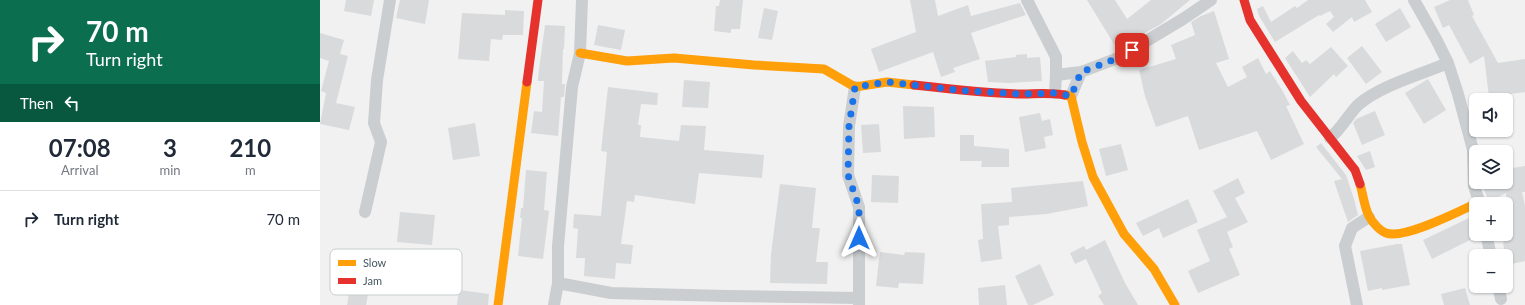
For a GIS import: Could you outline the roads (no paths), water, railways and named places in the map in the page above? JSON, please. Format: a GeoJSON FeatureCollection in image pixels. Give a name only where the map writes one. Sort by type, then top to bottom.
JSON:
{"type":"FeatureCollection","features":[{"type":"Feature","properties":{"kind":"street"},"geometry":{"type":"LineString","coordinates":[[365,212],[381,142],[374,123],[377,80],[390,0]]}},
{"type":"Feature","properties":{"kind":"street"},"geometry":{"type":"LineString","coordinates":[[498,305],[538,0]]}},
{"type":"Feature","properties":{"kind":"street"},"geometry":{"type":"LineString","coordinates":[[554,305],[558,283],[558,246],[572,87],[580,53],[582,0]]}},
{"type":"Feature","properties":{"kind":"street"},"geometry":{"type":"LineString","coordinates":[[1027,0],[1056,57],[1055,93]]}},
{"type":"Feature","properties":{"kind":"street"},"geometry":{"type":"LineString","coordinates":[[1056,75],[1081,72],[1118,58],[1183,19],[1210,0]]}},
{"type":"Feature","properties":{"kind":"street"},"geometry":{"type":"LineString","coordinates":[[1244,0],[1250,20],[1301,101],[1355,170],[1364,196],[1369,217],[1378,228],[1387,234],[1400,234],[1432,224],[1469,208]]}},
{"type":"Feature","properties":{"kind":"street"},"geometry":{"type":"LineString","coordinates":[[1414,0],[1436,38],[1448,64],[1458,94],[1472,150],[1474,186],[1478,197]]}},
{"type":"Feature","properties":{"kind":"street"},"geometry":{"type":"LineString","coordinates":[[580,53],[627,61],[674,58],[760,66],[824,69],[855,87],[887,82],[967,91],[1020,94],[1055,93],[1071,96]]}},
{"type":"Feature","properties":{"kind":"street"},"geometry":{"type":"LineString","coordinates":[[1330,138],[1339,130],[1358,105],[1384,89],[1448,64]]}},
{"type":"Feature","properties":{"kind":"street"},"geometry":{"type":"LineString","coordinates":[[1081,72],[1071,96],[1082,142],[1093,177],[1124,234],[1154,269],[1175,305]]}},
{"type":"Feature","properties":{"kind":"street"},"geometry":{"type":"LineString","coordinates":[[558,283],[610,293],[859,301],[859,207],[848,175],[849,126],[855,87]]}},
{"type":"Feature","properties":{"kind":"street"},"geometry":{"type":"LineString","coordinates":[[1357,305],[1345,246],[1352,228],[1369,217]]}},
{"type":"Feature","properties":{"kind":"street"},"geometry":{"type":"LineString","coordinates":[[1500,293],[1501,299]]}}]}
